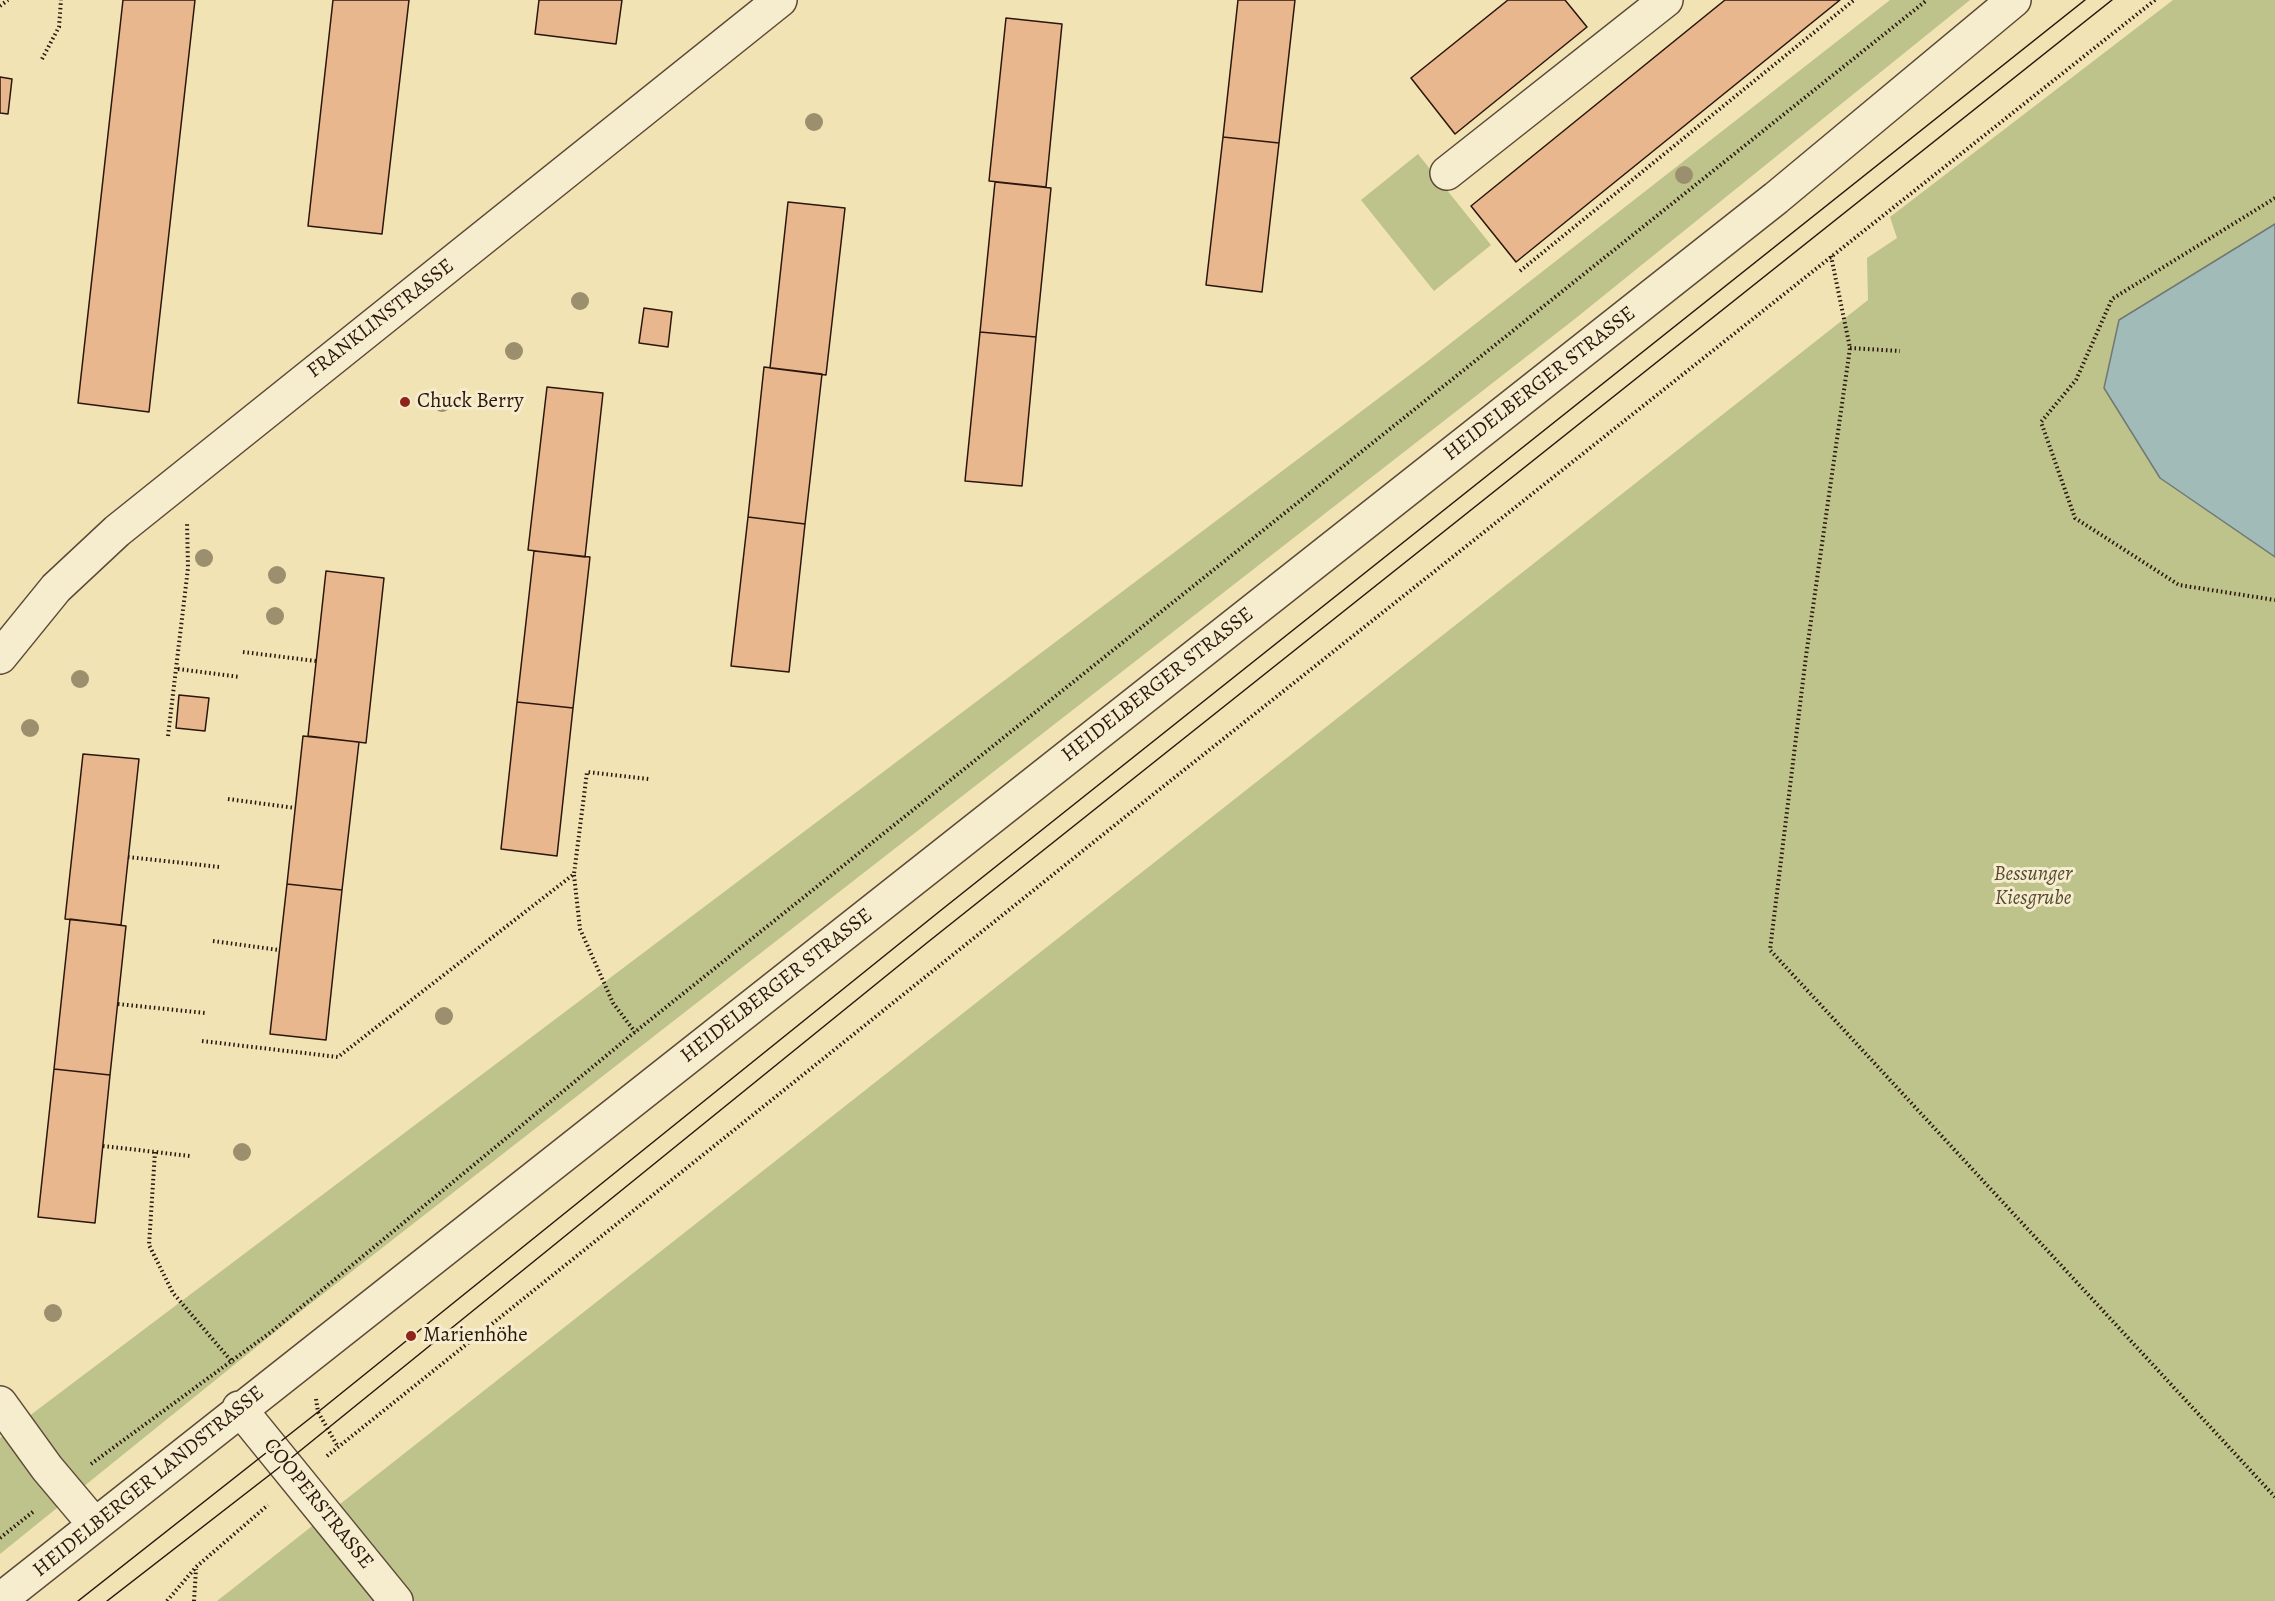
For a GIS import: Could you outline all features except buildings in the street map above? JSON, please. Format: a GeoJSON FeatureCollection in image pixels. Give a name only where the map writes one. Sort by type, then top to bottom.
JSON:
{"type":"FeatureCollection","features":[{"type":"Feature","properties":{"kind":"street","name":"FRANKLINSTRASSE"},"geometry":{"type":"LineString","coordinates":[[0,657],[56,588],[117,531],[780,0]]}},
{"type":"Feature","properties":{"kind":"street"},"geometry":{"type":"LineString","coordinates":[[1447,173],[1665,0]]}},
{"type":"Feature","properties":{"kind":"street","name":"HEIDELBERGER STRASSE"},"geometry":{"type":"LineString","coordinates":[[297,1363],[1776,198],[2014,0]]}},
{"type":"Feature","properties":{"kind":"street","name":"HEIDELBERGER LANDSTRASSE"},"geometry":{"type":"LineString","coordinates":[[0,1600],[297,1363]]}},
{"type":"Feature","properties":{"kind":"street"},"geometry":{"type":"LineString","coordinates":[[0,1403],[47,1468],[95,1525]]}},
{"type":"Feature","properties":{"kind":"street","name":"COOPERSTRASSE"},"geometry":{"type":"LineString","coordinates":[[240,1408],[396,1601]]}},
{"type":"Feature","properties":{"kind":"path"},"geometry":{"type":"LineString","coordinates":[[0,6],[8,0]]}},
{"type":"Feature","properties":{"kind":"path"},"geometry":{"type":"LineString","coordinates":[[42,59],[59,27],[61,0]]}},
{"type":"Feature","properties":{"kind":"path"},"geometry":{"type":"LineString","coordinates":[[1520,271],[1854,0]]}},
{"type":"Feature","properties":{"kind":"path"},"geometry":{"type":"LineString","coordinates":[[111,1448],[233,1363],[635,1032],[1927,0]]}},
{"type":"Feature","properties":{"kind":"path"},"geometry":{"type":"LineString","coordinates":[[338,1447],[2155,0]]}},
{"type":"Feature","properties":{"kind":"path"},"geometry":{"type":"LineString","coordinates":[[2275,198],[2112,299],[2076,380],[2041,422],[2075,518],[2179,585],[2275,600]]}},
{"type":"Feature","properties":{"kind":"path"},"geometry":{"type":"LineString","coordinates":[[1831,256],[1850,348],[1806,656],[1770,950],[2275,1497]]}},
{"type":"Feature","properties":{"kind":"path"},"geometry":{"type":"LineString","coordinates":[[1850,348],[1900,351]]}},
{"type":"Feature","properties":{"kind":"path"},"geometry":{"type":"LineString","coordinates":[[168,736],[178,669],[188,568],[187,521]]}},
{"type":"Feature","properties":{"kind":"path"},"geometry":{"type":"LineString","coordinates":[[243,652],[316,661]]}},
{"type":"Feature","properties":{"kind":"path"},"geometry":{"type":"LineString","coordinates":[[178,669],[240,677]]}},
{"type":"Feature","properties":{"kind":"path"},"geometry":{"type":"LineString","coordinates":[[635,1032],[613,1003],[580,928],[574,874],[586,772],[649,778]]}},
{"type":"Feature","properties":{"kind":"path"},"geometry":{"type":"LineString","coordinates":[[228,799],[295,808]]}},
{"type":"Feature","properties":{"kind":"path"},"geometry":{"type":"LineString","coordinates":[[128,857],[220,867]]}},
{"type":"Feature","properties":{"kind":"path"},"geometry":{"type":"LineString","coordinates":[[202,1041],[338,1057],[574,874]]}},
{"type":"Feature","properties":{"kind":"path"},"geometry":{"type":"LineString","coordinates":[[213,941],[279,950]]}},
{"type":"Feature","properties":{"kind":"path"},"geometry":{"type":"LineString","coordinates":[[118,1004],[205,1013]]}},
{"type":"Feature","properties":{"kind":"path"},"geometry":{"type":"LineString","coordinates":[[103,1146],[190,1156]]}},
{"type":"Feature","properties":{"kind":"path"},"geometry":{"type":"LineString","coordinates":[[155,1152],[149,1245],[173,1293],[233,1363]]}},
{"type":"Feature","properties":{"kind":"path"},"geometry":{"type":"LineString","coordinates":[[167,1601],[196,1567],[248,1522]]}},
{"type":"Feature","properties":{"kind":"path"},"geometry":{"type":"LineString","coordinates":[[0,1539],[20,1523]]}},
{"type":"Feature","properties":{"kind":"path"},"geometry":{"type":"LineString","coordinates":[[194,1601],[196,1567]]}},
{"type":"Feature","properties":{"kind":"green space"},"geometry":{"type":"Polygon","coordinates":[[[1890,0],[1970,0],[1576,318],[296,1315],[0,1554],[0,1438],[1424,364],[1890,0]]]}},
{"type":"Feature","properties":{"kind":"green space","name":"Bessunger Kiesgrube"},"geometry":{"type":"Polygon","coordinates":[[[2173,0],[2275,0],[2275,1601],[217,1601],[1868,300],[1867,258],[1897,238],[1890,217],[2173,0]]]}},
{"type":"Feature","properties":{"kind":"green space"},"geometry":{"type":"Polygon","coordinates":[[[1418,154],[1491,245],[1434,291],[1361,200],[1418,154]]]}},
{"type":"Feature","properties":{"kind":"water"},"geometry":{"type":"Polygon","coordinates":[[[2275,224],[2275,557],[2160,478],[2104,388],[2119,320],[2275,224]]]}},
{"type":"Feature","properties":{"kind":"tram line"},"geometry":{"type":"LineString","coordinates":[[78,1601],[318,1412],[940,911],[2085,0]]}},
{"type":"Feature","properties":{"kind":"tram line"},"geometry":{"type":"LineString","coordinates":[[107,1601],[285,1463],[928,942],[2112,0]]}},
{"type":"Feature","properties":{"kind":"place","name":"Chuck Berry"},"geometry":{"type":"Point","coordinates":[405,402]}},
{"type":"Feature","properties":{"kind":"place","name":"Marienhöhe"},"geometry":{"type":"Point","coordinates":[411,1336]}}]}
